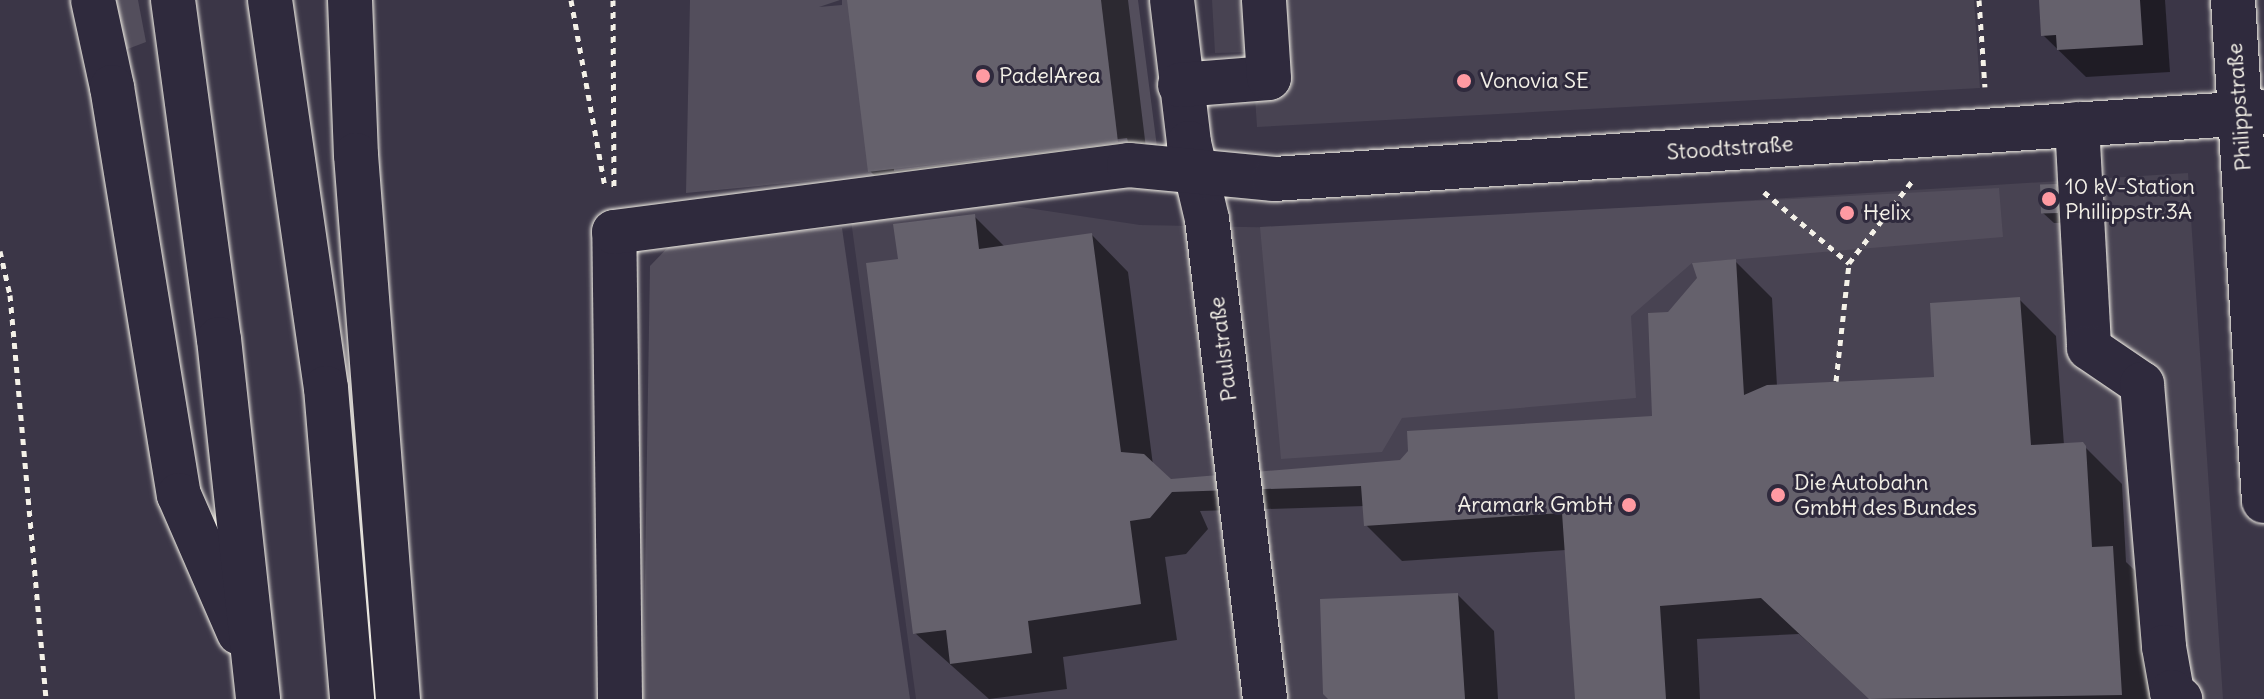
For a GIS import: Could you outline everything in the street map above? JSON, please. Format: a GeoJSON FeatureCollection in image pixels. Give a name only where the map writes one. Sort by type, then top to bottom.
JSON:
{"type":"FeatureCollection","features":[{"type":"Feature","properties":{"kind":"main road"},"geometry":{"type":"LineString","coordinates":[[93,0],[112,87],[179,495],[257,685]]}},
{"type":"Feature","properties":{"kind":"main road"},"geometry":{"type":"LineString","coordinates":[[173,0],[219,339],[257,685]]}},
{"type":"Feature","properties":{"kind":"main road"},"geometry":{"type":"LineString","coordinates":[[270,0],[326,388],[352,699]]}},
{"type":"Feature","properties":{"kind":"main road"},"geometry":{"type":"LineString","coordinates":[[350,0],[356,155],[398,699]]}},
{"type":"Feature","properties":{"kind":"main road","name":"Paulstraße"},"geometry":{"type":"LineString","coordinates":[[1172,0],[1180,85],[1207,219],[1265,699]]}},
{"type":"Feature","properties":{"kind":"main road"},"geometry":{"type":"LineString","coordinates":[[1180,85],[1269,78],[1264,0]]}},
{"type":"Feature","properties":{"kind":"main road","name":"Philippstraße"},"geometry":{"type":"LineString","coordinates":[[2233,0],[2252,113],[2263,475]]}},
{"type":"Feature","properties":{"kind":"main road","name":"Stoodtstraße"},"geometry":{"type":"LineString","coordinates":[[614,232],[1129,165],[1274,179],[2252,113]]}},
{"type":"Feature","properties":{"kind":"main road"},"geometry":{"type":"LineString","coordinates":[[2077,124],[2089,348],[2142,384],[2164,647],[2172,692],[2180,699]]}},
{"type":"Feature","properties":{"kind":"main road"},"geometry":{"type":"LineString","coordinates":[[614,232],[613,363],[623,575],[620,699]]}},
{"type":"Feature","properties":{"kind":"path"},"geometry":{"type":"LineString","coordinates":[[571,0],[614,232]]}},
{"type":"Feature","properties":{"kind":"path"},"geometry":{"type":"LineString","coordinates":[[613,0],[614,232]]}},
{"type":"Feature","properties":{"kind":"path"},"geometry":{"type":"LineString","coordinates":[[1979,0],[1986,91]]}},
{"type":"Feature","properties":{"kind":"path"},"geometry":{"type":"LineString","coordinates":[[1836,381],[1849,263],[1948,133]]}},
{"type":"Feature","properties":{"kind":"path"},"geometry":{"type":"LineString","coordinates":[[1771,198],[1849,263]]}},
{"type":"Feature","properties":{"kind":"path"},"geometry":{"type":"LineString","coordinates":[[0,251],[10,295],[46,699]]}},
{"type":"Feature","properties":{"kind":"shaded area"},"geometry":{"type":"Polygon","coordinates":[[[114,0],[138,0],[146,42],[125,50],[114,0]]]}},
{"type":"Feature","properties":{"kind":"shaded area"},"geometry":{"type":"Polygon","coordinates":[[[690,0],[840,0],[819,7],[842,5],[842,0],[1138,0],[1157,147],[686,193],[690,0]]]}},
{"type":"Feature","properties":{"kind":"shaded area","name":"Vonovia SE"},"geometry":{"type":"Polygon","coordinates":[[[1212,0],[1974,0],[1980,88],[1257,127],[1252,52],[1215,53],[1212,0]]]}},
{"type":"Feature","properties":{"kind":"shaded area"},"geometry":{"type":"Polygon","coordinates":[[[2188,173],[2223,699],[916,699],[851,220],[988,202],[1140,225],[1305,228],[2188,173]]]}},
{"type":"Feature","properties":{"kind":"shaded area"},"geometry":{"type":"Polygon","coordinates":[[[1999,188],[2003,237],[1692,263],[1631,316],[1636,398],[1402,418],[1382,452],[1281,459],[1260,227],[1999,188]]]}},
{"type":"Feature","properties":{"kind":"shaded area"},"geometry":{"type":"Polygon","coordinates":[[[842,228],[910,699],[643,699],[650,266],[674,241],[842,228]]]}},
{"type":"Feature","properties":{"kind":"building","name":"PadelArea"},"geometry":{"type":"Polygon","coordinates":[[[847,0],[1101,0],[1118,142],[868,172],[847,0]]]}},
{"type":"Feature","properties":{"kind":"building"},"geometry":{"type":"Polygon","coordinates":[[[2039,0],[2140,0],[2143,45],[2057,50],[2056,35],[2041,36],[2039,0]]]}},
{"type":"Feature","properties":{"kind":"building","name":"10 kV-Station Phillippstr.3A"},"geometry":{"type":"Polygon","coordinates":[[[2057,184],[2058,213],[2041,214],[2040,185],[2057,184]]]}},
{"type":"Feature","properties":{"kind":"building"},"geometry":{"type":"Polygon","coordinates":[[[975,214],[979,249],[1092,233],[1121,452],[1144,454],[1171,479],[1400,460],[1408,451],[1407,431],[1652,416],[1648,313],[1668,312],[1697,278],[1692,263],[1736,259],[1744,395],[1767,385],[1934,377],[1930,303],[2020,297],[2031,445],[2083,442],[2086,446],[2092,547],[2113,546],[2122,695],[1869,699],[1761,598],[1660,606],[1666,699],[1575,699],[1562,513],[1364,526],[1361,486],[1172,492],[1150,518],[1130,521],[1141,604],[1028,621],[1032,653],[950,664],[946,630],[913,634],[866,263],[898,259],[893,224],[975,214]]]}},
{"type":"Feature","properties":{"kind":"building"},"geometry":{"type":"Polygon","coordinates":[[[1458,593],[1465,699],[1328,699],[1323,694],[1320,599],[1458,593]]]}},
{"type":"Feature","properties":{"kind":"place","name":"PadelArea"},"geometry":{"type":"Point","coordinates":[983,76]}},
{"type":"Feature","properties":{"kind":"place","name":"Vonovia SE"},"geometry":{"type":"Point","coordinates":[1464,81]}},
{"type":"Feature","properties":{"kind":"place","name":"10 kV-Station Phillippstr.3A"},"geometry":{"type":"Point","coordinates":[2049,199]}},
{"type":"Feature","properties":{"kind":"place","name":"Helix"},"geometry":{"type":"Point","coordinates":[1847,213]}},
{"type":"Feature","properties":{"kind":"place","name":"Die Autobahn GmbH des Bundes"},"geometry":{"type":"Point","coordinates":[1778,495]}},
{"type":"Feature","properties":{"kind":"place","name":"Aramark GmbH"},"geometry":{"type":"Point","coordinates":[1629,505]}}]}
